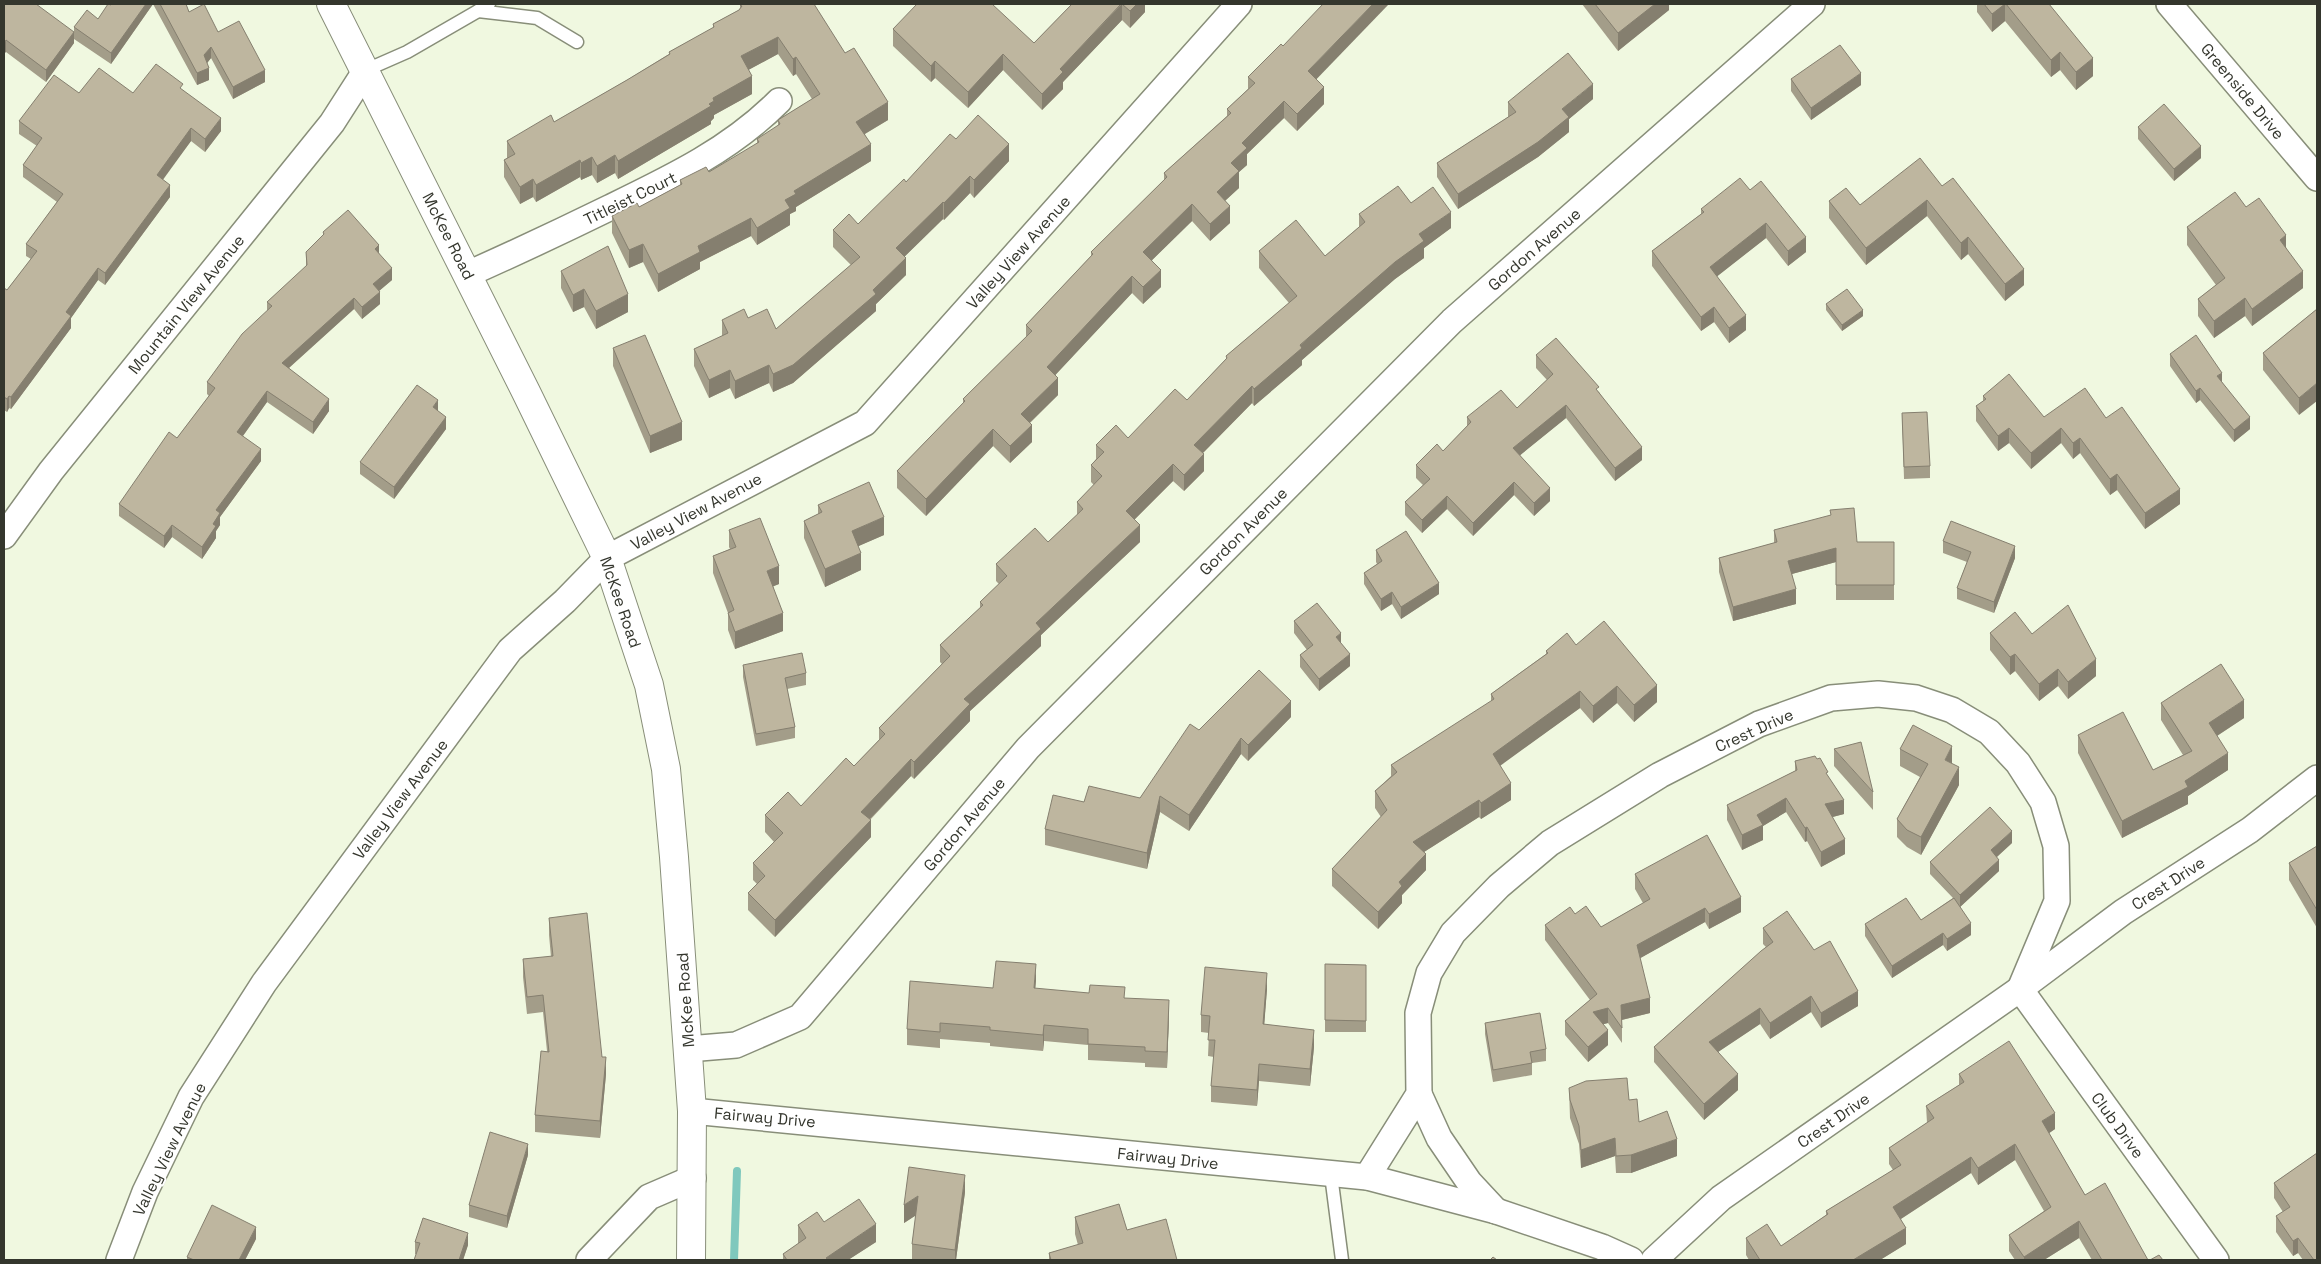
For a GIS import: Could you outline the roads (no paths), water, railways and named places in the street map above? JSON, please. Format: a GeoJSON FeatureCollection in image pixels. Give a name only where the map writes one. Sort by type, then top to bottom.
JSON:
{"type":"FeatureCollection","features":[{"type":"Feature","properties":{"kind":"street","name":"McKee Road"},"geometry":{"type":"LineString","coordinates":[[331,4],[468,274],[607,558],[649,685],[666,769],[688,1049],[692,1111],[692,1260]]}},
{"type":"Feature","properties":{"kind":"street","name":"Valley View Avenue"},"geometry":{"type":"LineString","coordinates":[[119,1260],[145,1192],[192,1097],[264,983],[510,650],[565,602],[607,558],[865,423],[1239,4]]}},
{"type":"Feature","properties":{"kind":"street","name":"Gordon Avenue"},"geometry":{"type":"LineString","coordinates":[[688,1049],[736,1045],[800,1017],[1028,748],[1445,328],[1812,4]]}},
{"type":"Feature","properties":{"kind":"street","name":"Greenside Drive"},"geometry":{"type":"LineString","coordinates":[[2169,4],[2317,178]]}},
{"type":"Feature","properties":{"kind":"street","name":"Mountain View Avenue"},"geometry":{"type":"LineString","coordinates":[[4,536],[51,471],[332,122],[366,70]]}},
{"type":"Feature","properties":{"kind":"street","name":"Titleist Court"},"geometry":{"type":"LineString","coordinates":[[468,274],[682,173],[736,139],[756,124],[780,101]]}},
{"type":"Feature","properties":{"kind":"street","name":"Crest Drive"},"geometry":{"type":"LineString","coordinates":[[1496,1211],[1469,1182],[1439,1138],[1419,1094],[1418,1013],[1429,972],[1453,933],[1499,886],[1550,843],[1660,775],[1759,724],[1831,698],[1878,694],[1916,698],[1952,710],[1989,732],[2018,763],[2043,802],[2056,846],[2057,901],[2020,990]]}},
{"type":"Feature","properties":{"kind":"street","name":"Crest Drive"},"geometry":{"type":"LineString","coordinates":[[1654,1260],[1721,1198],[2020,990],[2123,912],[2250,830],[2317,778]]}},
{"type":"Feature","properties":{"kind":"street","name":"Club Drive"},"geometry":{"type":"LineString","coordinates":[[2020,990],[2216,1260]]}},
{"type":"Feature","properties":{"kind":"street"},"geometry":{"type":"LineString","coordinates":[[1368,1177],[1419,1094]]}},
{"type":"Feature","properties":{"kind":"street","name":"Fairway Drive"},"geometry":{"type":"LineString","coordinates":[[692,1111],[1331,1175],[1368,1177],[1496,1211],[1602,1247],[1631,1260]]}},
{"type":"Feature","properties":{"kind":"street"},"geometry":{"type":"LineString","coordinates":[[589,1260],[649,1197],[693,1178]]}},
{"type":"Feature","properties":{"kind":"lane"},"geometry":{"type":"LineString","coordinates":[[366,70],[407,52],[483,7],[537,18],[577,42]]}},
{"type":"Feature","properties":{"kind":"lane"},"geometry":{"type":"LineString","coordinates":[[1331,1175],[1342,1260]]}},
{"type":"Feature","properties":{"kind":"waterway"},"geometry":{"type":"LineString","coordinates":[[734,1260],[737,1171]]}}]}
